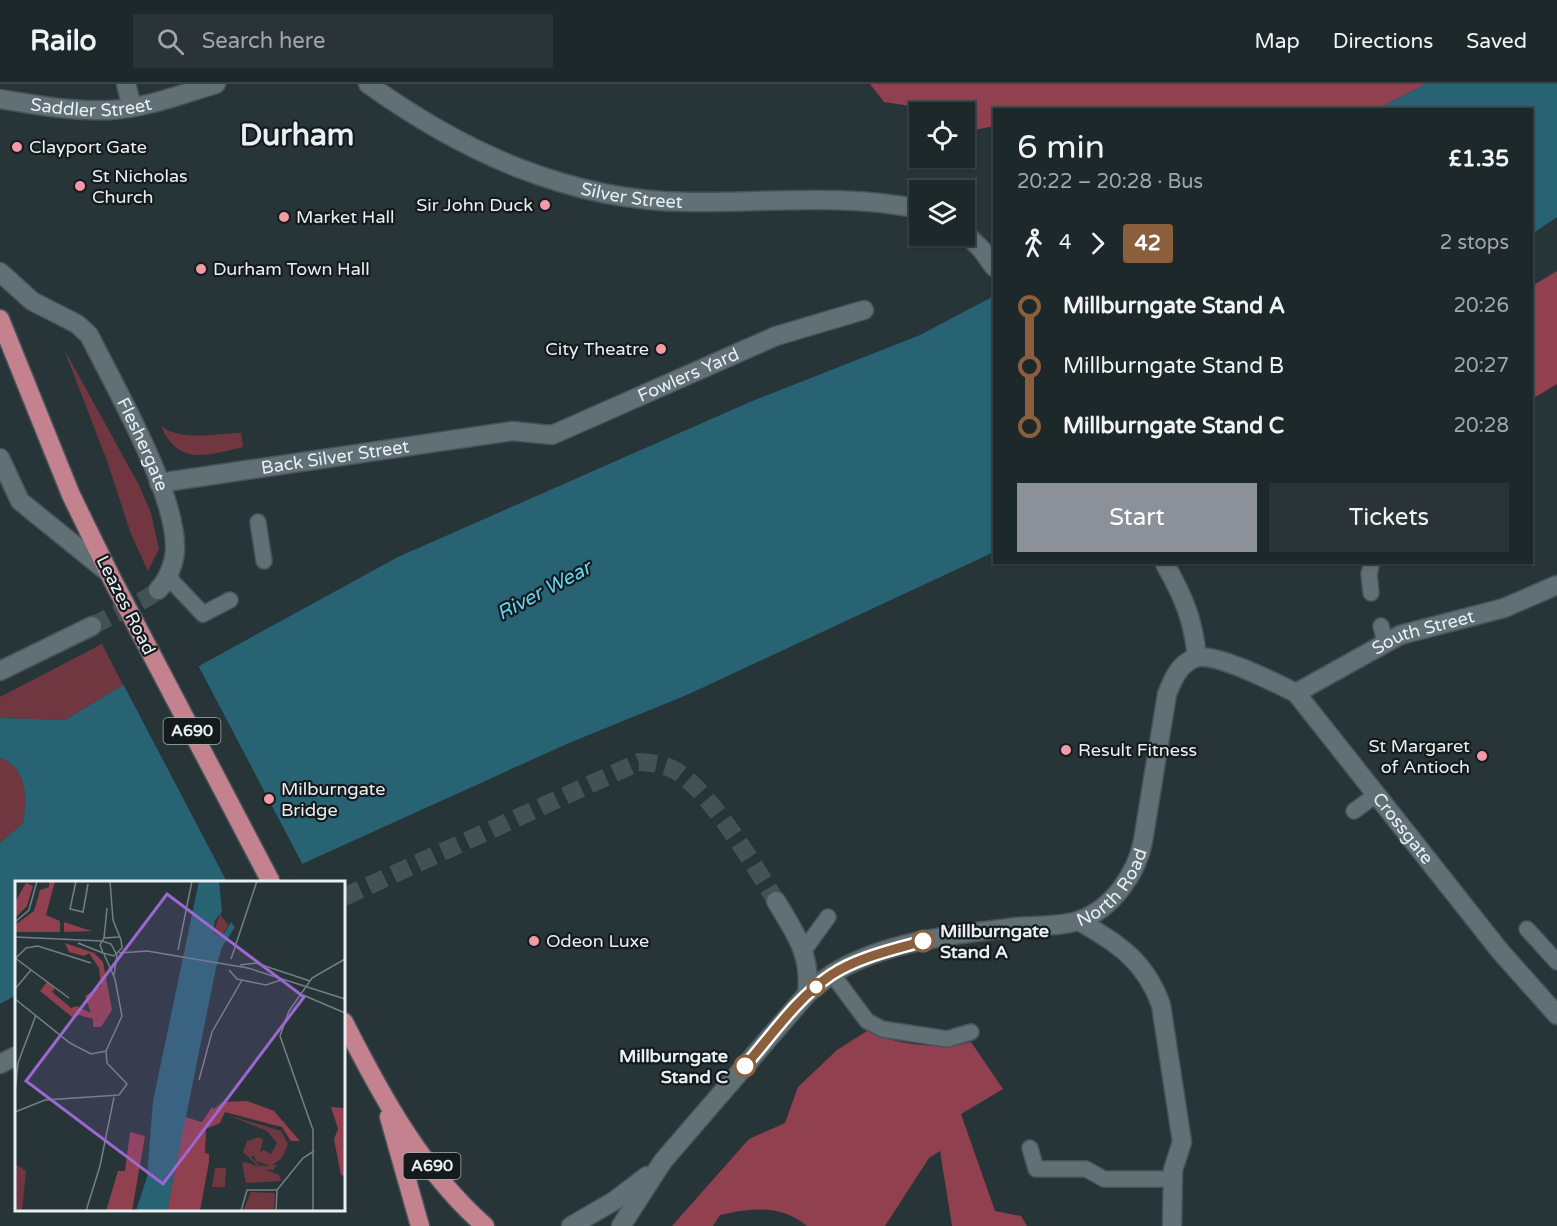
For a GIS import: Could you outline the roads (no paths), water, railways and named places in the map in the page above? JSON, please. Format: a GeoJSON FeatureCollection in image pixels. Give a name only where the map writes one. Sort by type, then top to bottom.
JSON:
{"type":"FeatureCollection","features":[{"type":"Feature","properties":{"kind":"highway","name":"Leazes Road"},"geometry":{"type":"LineString","coordinates":[[0,319],[71,495],[270,881]]}},
{"type":"Feature","properties":{"kind":"highway","name":"A690"},"geometry":{"type":"LineString","coordinates":[[345,1024],[384,1101],[454,1194],[485,1226]]}},
{"type":"Feature","properties":{"kind":"highway","name":"A690"},"geometry":{"type":"LineString","coordinates":[[384,1101],[420,1226]]}},
{"type":"Feature","properties":{"kind":"street"},"geometry":{"type":"LineString","coordinates":[[126,84],[132,107]]}},
{"type":"Feature","properties":{"kind":"street","name":"Saddler Street"},"geometry":{"type":"LineString","coordinates":[[0,99],[62,108],[111,110],[132,107],[216,84]]}},
{"type":"Feature","properties":{"kind":"street","name":"Silver Street"},"geometry":{"type":"LineString","coordinates":[[368,84],[403,109],[502,163],[560,183],[607,194],[686,202],[848,199],[909,207]]}},
{"type":"Feature","properties":{"kind":"street"},"geometry":{"type":"LineString","coordinates":[[975,243],[993,266]]}},
{"type":"Feature","properties":{"kind":"street","name":"Fleshergate"},"geometry":{"type":"LineString","coordinates":[[0,272],[32,301],[77,324],[89,335],[159,483],[169,512],[175,547],[163,583]]}},
{"type":"Feature","properties":{"kind":"street","name":"Fowlers Yard"},"geometry":{"type":"LineString","coordinates":[[512,431],[552,435],[776,336],[864,310]]}},
{"type":"Feature","properties":{"kind":"street","name":"Back Silver Street"},"geometry":{"type":"LineString","coordinates":[[159,483],[250,475],[512,431]]}},
{"type":"Feature","properties":{"kind":"street"},"geometry":{"type":"LineString","coordinates":[[0,458],[20,501],[111,576]]}},
{"type":"Feature","properties":{"kind":"street"},"geometry":{"type":"LineString","coordinates":[[1165,564],[1188,608],[1194,628],[1197,657]]}},
{"type":"Feature","properties":{"kind":"street","name":"South Street"},"geometry":{"type":"LineString","coordinates":[[1296,693],[1383,634],[1400,635],[1504,608],[1557,585]]}},
{"type":"Feature","properties":{"kind":"street"},"geometry":{"type":"LineString","coordinates":[[0,671],[92,626]]}},
{"type":"Feature","properties":{"kind":"street","name":"Crossgate"},"geometry":{"type":"LineString","coordinates":[[1197,657],[1215,660],[1261,675],[1296,693],[1500,951],[1557,1015]]}},
{"type":"Feature","properties":{"kind":"street","name":"North Road"},"geometry":{"type":"LineString","coordinates":[[1172,1226],[1173,1170],[1182,1142],[1161,1005],[1154,984],[1130,954],[1079,921],[1105,905],[1137,865],[1143,842],[1167,694],[1174,676],[1184,665],[1197,657]]}},
{"type":"Feature","properties":{"kind":"street"},"geometry":{"type":"LineString","coordinates":[[776,901],[804,950],[810,973],[807,994]]}},
{"type":"Feature","properties":{"kind":"street"},"geometry":{"type":"LineString","coordinates":[[621,1226],[663,1161],[807,994],[832,974],[875,955],[923,941],[963,934],[1079,921]]}},
{"type":"Feature","properties":{"kind":"street"},"geometry":{"type":"LineString","coordinates":[[0,1064],[15,1056]]}},
{"type":"Feature","properties":{"kind":"street"},"geometry":{"type":"LineString","coordinates":[[571,1226],[614,1201],[663,1161]]}},
{"type":"Feature","properties":{"kind":"lane"},"geometry":{"type":"LineString","coordinates":[[258,522],[264,561]]}},
{"type":"Feature","properties":{"kind":"lane"},"geometry":{"type":"LineString","coordinates":[[1371,593],[1369,574],[1372,564]]}},
{"type":"Feature","properties":{"kind":"lane"},"geometry":{"type":"LineString","coordinates":[[163,583],[203,614],[230,600]]}},
{"type":"Feature","properties":{"kind":"lane"},"geometry":{"type":"LineString","coordinates":[[1354,811],[1377,794]]}},
{"type":"Feature","properties":{"kind":"lane"},"geometry":{"type":"LineString","coordinates":[[804,950],[828,917]]}},
{"type":"Feature","properties":{"kind":"lane"},"geometry":{"type":"LineString","coordinates":[[1527,929],[1557,962]]}},
{"type":"Feature","properties":{"kind":"lane"},"geometry":{"type":"LineString","coordinates":[[832,974],[867,1021],[882,1029],[947,1039],[971,1032]]}},
{"type":"Feature","properties":{"kind":"lane"},"geometry":{"type":"LineString","coordinates":[[1030,1148],[1036,1169],[1086,1169],[1104,1179],[1173,1179]]}},
{"type":"Feature","properties":{"kind":"water"},"geometry":{"type":"Polygon","coordinates":[[[1426,84],[1557,84],[1557,217],[1533,233],[1533,108],[1379,108],[1426,84]]]}},
{"type":"Feature","properties":{"kind":"water","name":"River Wear"},"geometry":{"type":"Polygon","coordinates":[[[993,297],[993,552],[689,694],[569,743],[264,881],[15,881],[15,996],[0,1004],[0,843],[23,823],[25,794],[21,776],[9,762],[0,758],[0,718],[65,720],[123,685],[199,666],[398,557],[750,402],[920,335],[993,297]]]}},
{"type":"Feature","properties":{"kind":"tunnel"},"geometry":{"type":"LineString","coordinates":[[92,626],[158,590]]}},
{"type":"Feature","properties":{"kind":"tunnel"},"geometry":{"type":"LineString","coordinates":[[345,897],[639,762],[672,769],[694,786],[733,834],[776,901]]}},
{"type":"Feature","properties":{"kind":"place","name":"Clayport Gate"},"geometry":{"type":"Point","coordinates":[17,147]}},
{"type":"Feature","properties":{"kind":"place","name":"St Nicholas Church"},"geometry":{"type":"Point","coordinates":[80,186]}},
{"type":"Feature","properties":{"kind":"place","name":"Sir John Duck"},"geometry":{"type":"Point","coordinates":[545,205]}},
{"type":"Feature","properties":{"kind":"place","name":"Market Hall"},"geometry":{"type":"Point","coordinates":[284,217]}},
{"type":"Feature","properties":{"kind":"place","name":"Durham Town Hall"},"geometry":{"type":"Point","coordinates":[201,269]}},
{"type":"Feature","properties":{"kind":"place","name":"City Theatre"},"geometry":{"type":"Point","coordinates":[661,349]}},
{"type":"Feature","properties":{"kind":"place","name":"Result Fitness"},"geometry":{"type":"Point","coordinates":[1066,750]}},
{"type":"Feature","properties":{"kind":"place","name":"St Margaret of Antioch"},"geometry":{"type":"Point","coordinates":[1482,756]}},
{"type":"Feature","properties":{"kind":"place","name":"Milburngate Bridge"},"geometry":{"type":"Point","coordinates":[269,799]}},
{"type":"Feature","properties":{"kind":"place","name":"Odeon Luxe"},"geometry":{"type":"Point","coordinates":[534,941]}},
{"type":"Feature","properties":{"kind":"place","name":"Millburngate Stand A"},"geometry":{"type":"Point","coordinates":[923,941]}},
{"type":"Feature","properties":{"kind":"place","name":"Millburngate Stand C"},"geometry":{"type":"Point","coordinates":[745,1066]}},
{"type":"Feature","properties":{"kind":"district","name":"Durham"},"geometry":{"type":"Point","coordinates":[297,135]}}]}
